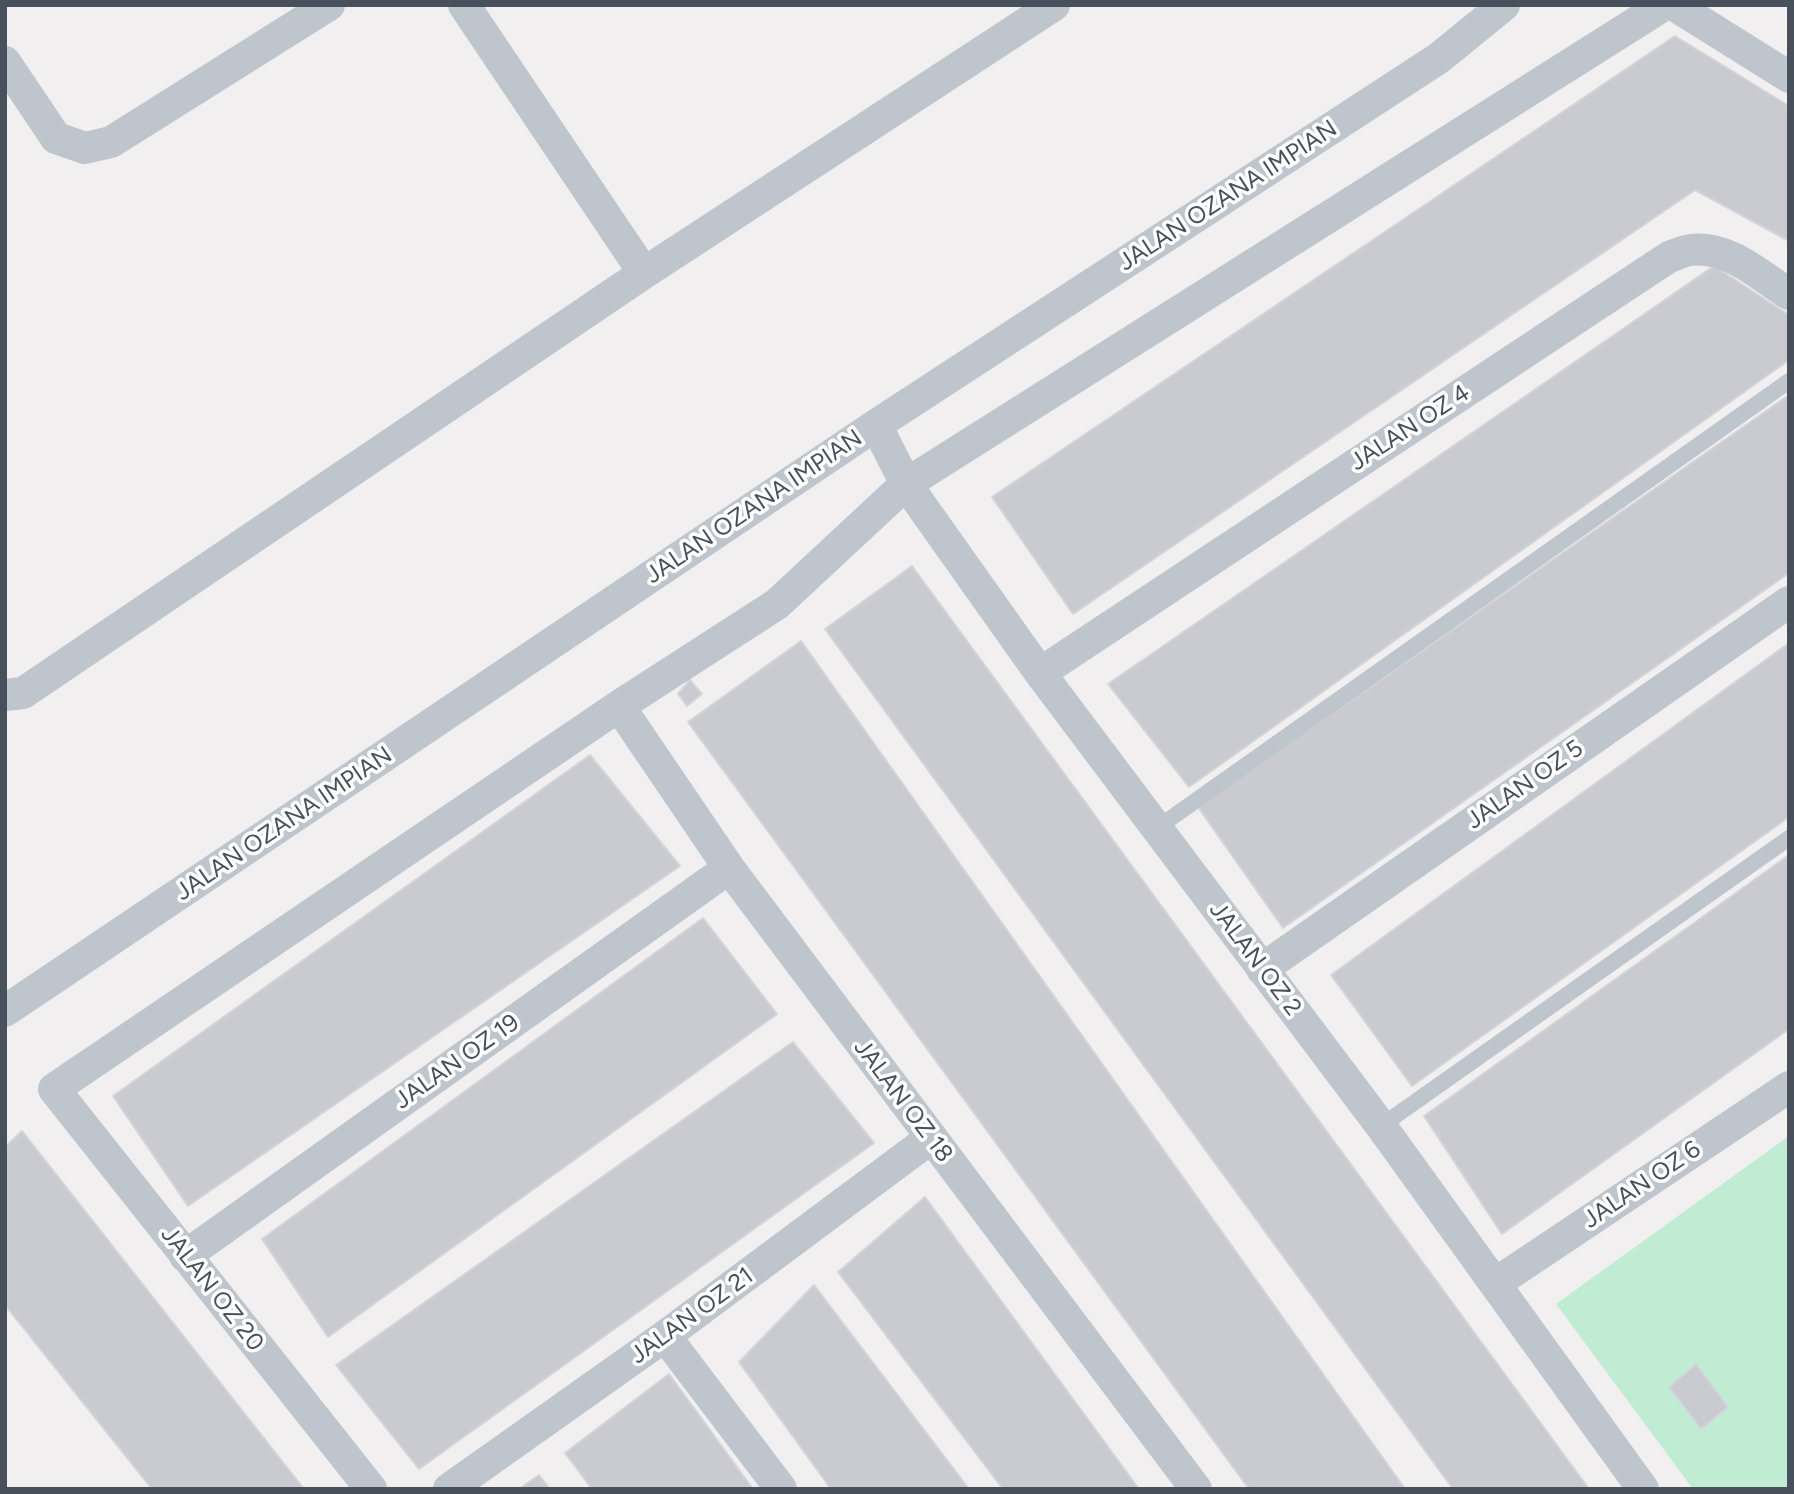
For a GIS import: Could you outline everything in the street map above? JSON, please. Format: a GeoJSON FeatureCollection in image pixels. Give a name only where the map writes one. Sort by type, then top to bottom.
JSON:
{"type":"FeatureCollection","features":[{"type":"Feature","properties":{"kind":"street"},"geometry":{"type":"LineString","coordinates":[[5,62],[56,138],[85,148],[111,142],[329,5]]}},
{"type":"Feature","properties":{"kind":"street"},"geometry":{"type":"LineString","coordinates":[[464,5],[644,273]]}},
{"type":"Feature","properties":{"kind":"street"},"geometry":{"type":"LineString","coordinates":[[5,695],[23,692],[644,273],[1054,5]]}},
{"type":"Feature","properties":{"kind":"street","name":"JALAN OZANA IMPIAN"},"geometry":{"type":"LineString","coordinates":[[5,1011],[876,425],[1439,58],[1504,5]]}},
{"type":"Feature","properties":{"kind":"street"},"geometry":{"type":"LineString","coordinates":[[619,706],[777,604],[906,484],[1664,5]]}},
{"type":"Feature","properties":{"kind":"street"},"geometry":{"type":"LineString","coordinates":[[1674,5],[1789,77]]}},
{"type":"Feature","properties":{"kind":"street","name":"JALAN OZ 4"},"geometry":{"type":"LineString","coordinates":[[1040,673],[1669,257],[1689,250],[1711,250],[1729,255],[1789,294]]}},
{"type":"Feature","properties":{"kind":"street","name":"JALAN OZ 2"},"geometry":{"type":"LineString","coordinates":[[876,425],[906,484],[1040,673],[1381,1126],[1643,1489]]}},
{"type":"Feature","properties":{"kind":"street","name":"JALAN OZ 5"},"geometry":{"type":"LineString","coordinates":[[1262,969],[1789,602]]}},
{"type":"Feature","properties":{"kind":"street","name":"JALAN OZ 18"},"geometry":{"type":"LineString","coordinates":[[619,706],[729,868],[1196,1489]]}},
{"type":"Feature","properties":{"kind":"street","name":"JALAN OZ 20"},"geometry":{"type":"LineString","coordinates":[[371,1489],[54,1089],[619,706]]}},
{"type":"Feature","properties":{"kind":"street","name":"JALAN OZ 19"},"geometry":{"type":"LineString","coordinates":[[185,1256],[729,868]]}},
{"type":"Feature","properties":{"kind":"street","name":"JALAN OZ 6"},"geometry":{"type":"LineString","coordinates":[[1496,1283],[1789,1087]]}},
{"type":"Feature","properties":{"kind":"street","name":"JALAN OZ 21"},"geometry":{"type":"LineString","coordinates":[[449,1489],[666,1336],[931,1138]]}},
{"type":"Feature","properties":{"kind":"street"},"geometry":{"type":"LineString","coordinates":[[666,1336],[781,1489]]}},
{"type":"Feature","properties":{"kind":"lane"},"geometry":{"type":"LineString","coordinates":[[1157,828],[1789,380]]}},
{"type":"Feature","properties":{"kind":"lane"},"geometry":{"type":"LineString","coordinates":[[1381,1126],[1789,838]]}},
{"type":"Feature","properties":{"kind":"green space"},"geometry":{"type":"Polygon","coordinates":[[[1789,1136],[1789,1489],[1693,1489],[1556,1304],[1789,1136]]]}},
{"type":"Feature","properties":{"kind":"building"},"geometry":{"type":"Polygon","coordinates":[[[1675,36],[1789,106],[1789,241],[1695,190],[1073,614],[992,497],[1675,36]]]}},
{"type":"Feature","properties":{"kind":"building"},"geometry":{"type":"Polygon","coordinates":[[[1714,266],[1789,315],[1789,360],[1189,787],[1108,684],[1714,266]]]}},
{"type":"Feature","properties":{"kind":"building"},"geometry":{"type":"Polygon","coordinates":[[[1789,395],[1789,573],[1283,928],[1198,807],[1789,395]]]}},
{"type":"Feature","properties":{"kind":"building"},"geometry":{"type":"Polygon","coordinates":[[[912,566],[1589,1489],[1453,1489],[825,629],[912,566]]]}},
{"type":"Feature","properties":{"kind":"building"},"geometry":{"type":"Polygon","coordinates":[[[801,641],[1405,1489],[1249,1489],[688,722],[801,641]]]}},
{"type":"Feature","properties":{"kind":"building"},"geometry":{"type":"Polygon","coordinates":[[[1789,643],[1789,817],[1412,1086],[1331,975],[1789,643]]]}},
{"type":"Feature","properties":{"kind":"building"},"geometry":{"type":"Polygon","coordinates":[[[690,680],[702,694],[687,706],[678,694],[690,680]]]}},
{"type":"Feature","properties":{"kind":"building"},"geometry":{"type":"Polygon","coordinates":[[[590,755],[680,866],[188,1206],[113,1096],[590,755]]]}},
{"type":"Feature","properties":{"kind":"building"},"geometry":{"type":"Polygon","coordinates":[[[1789,855],[1789,1029],[1502,1234],[1424,1116],[1789,855]]]}},
{"type":"Feature","properties":{"kind":"building"},"geometry":{"type":"Polygon","coordinates":[[[703,918],[777,1014],[328,1337],[262,1239],[703,918]]]}},
{"type":"Feature","properties":{"kind":"building"},"geometry":{"type":"Polygon","coordinates":[[[793,1042],[874,1143],[419,1469],[336,1365],[793,1042]]]}},
{"type":"Feature","properties":{"kind":"building"},"geometry":{"type":"Polygon","coordinates":[[[22,1131],[304,1489],[152,1489],[5,1305],[5,1147],[22,1131]]]}},
{"type":"Feature","properties":{"kind":"building"},"geometry":{"type":"Polygon","coordinates":[[[925,1197],[1139,1489],[1003,1489],[838,1272],[925,1197]]]}},
{"type":"Feature","properties":{"kind":"building"},"geometry":{"type":"Polygon","coordinates":[[[814,1285],[969,1489],[831,1489],[739,1362],[814,1285]]]}},
{"type":"Feature","properties":{"kind":"building"},"geometry":{"type":"Polygon","coordinates":[[[1696,1364],[1728,1407],[1701,1429],[1669,1387],[1696,1364]]]}},
{"type":"Feature","properties":{"kind":"building"},"geometry":{"type":"Polygon","coordinates":[[[669,1374],[753,1489],[592,1489],[565,1453],[669,1374]]]}},
{"type":"Feature","properties":{"kind":"building"},"geometry":{"type":"Polygon","coordinates":[[[539,1475],[550,1489],[519,1489],[539,1475]]]}}]}
